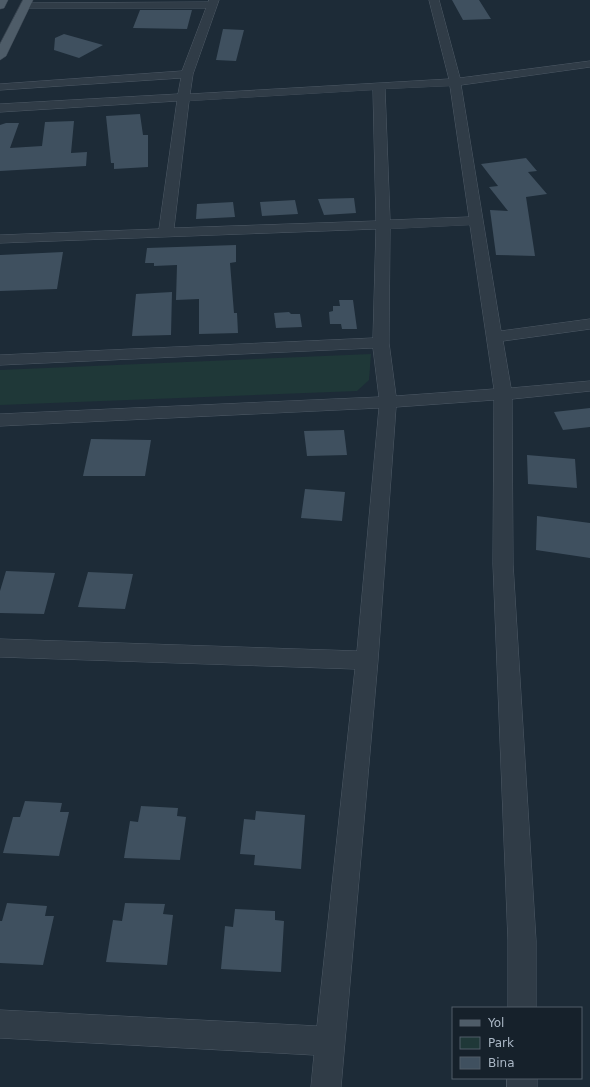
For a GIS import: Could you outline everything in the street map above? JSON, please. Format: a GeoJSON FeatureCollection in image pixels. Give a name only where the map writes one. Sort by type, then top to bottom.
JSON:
{"type":"FeatureCollection","features":[{"type":"Feature","properties":{"kind":"main road"},"geometry":{"type":"LineString","coordinates":[[0,6],[3,0]]}},
{"type":"Feature","properties":{"kind":"main road"},"geometry":{"type":"LineString","coordinates":[[0,56],[27,3]]}},
{"type":"Feature","properties":{"kind":"street"},"geometry":{"type":"LineString","coordinates":[[434,0],[453,67],[503,394],[503,564],[522,941],[522,1007]]}},
{"type":"Feature","properties":{"kind":"street"},"geometry":{"type":"LineString","coordinates":[[27,3],[213,2],[187,74],[166,233]]}},
{"type":"Feature","properties":{"kind":"street"},"geometry":{"type":"LineString","coordinates":[[0,108],[455,82],[590,64]]}},
{"type":"Feature","properties":{"kind":"street"},"geometry":{"type":"LineString","coordinates":[[0,87],[187,74]]}},
{"type":"Feature","properties":{"kind":"street"},"geometry":{"type":"LineString","coordinates":[[326,1087],[367,660],[388,401],[381,343],[383,225],[379,86]]}},
{"type":"Feature","properties":{"kind":"street"},"geometry":{"type":"LineString","coordinates":[[0,239],[477,221]]}},
{"type":"Feature","properties":{"kind":"street"},"geometry":{"type":"LineString","coordinates":[[494,337],[590,324]]}},
{"type":"Feature","properties":{"kind":"street"},"geometry":{"type":"LineString","coordinates":[[0,360],[381,343]]}},
{"type":"Feature","properties":{"kind":"street"},"geometry":{"type":"LineString","coordinates":[[0,420],[341,405],[503,394],[590,386]]}},
{"type":"Feature","properties":{"kind":"street"},"geometry":{"type":"LineString","coordinates":[[0,648],[367,660]]}},
{"type":"Feature","properties":{"kind":"street"},"geometry":{"type":"LineString","coordinates":[[0,1024],[330,1041]]}},
{"type":"Feature","properties":{"kind":"green space"},"geometry":{"type":"Polygon","coordinates":[[[371,354],[369,380],[357,391],[0,405],[0,370],[371,354]]]}},
{"type":"Feature","properties":{"kind":"building"},"geometry":{"type":"Polygon","coordinates":[[[452,0],[479,0],[491,19],[463,20],[452,0]]]}},
{"type":"Feature","properties":{"kind":"building"},"geometry":{"type":"Polygon","coordinates":[[[140,10],[192,10],[187,29],[133,28],[140,10]]]}},
{"type":"Feature","properties":{"kind":"building"},"geometry":{"type":"Polygon","coordinates":[[[223,29],[244,30],[236,61],[216,60],[223,29]]]}},
{"type":"Feature","properties":{"kind":"building"},"geometry":{"type":"Polygon","coordinates":[[[64,34],[103,45],[79,58],[54,50],[55,38],[64,34]]]}},
{"type":"Feature","properties":{"kind":"building"},"geometry":{"type":"Polygon","coordinates":[[[140,114],[143,135],[148,135],[148,167],[114,169],[114,163],[111,163],[106,116],[140,114]]]}},
{"type":"Feature","properties":{"kind":"building"},"geometry":{"type":"Polygon","coordinates":[[[74,121],[71,153],[87,152],[86,166],[0,171],[0,125],[6,123],[19,123],[10,148],[42,146],[45,122],[74,121]]]}},
{"type":"Feature","properties":{"kind":"building"},"geometry":{"type":"Polygon","coordinates":[[[526,158],[537,171],[528,172],[547,194],[526,197],[535,256],[496,255],[490,210],[508,211],[489,187],[498,186],[481,164],[526,158]]]}},
{"type":"Feature","properties":{"kind":"building"},"geometry":{"type":"Polygon","coordinates":[[[354,198],[356,213],[324,215],[318,199],[354,198]]]}},
{"type":"Feature","properties":{"kind":"building"},"geometry":{"type":"Polygon","coordinates":[[[295,200],[298,214],[262,216],[260,202],[295,200]]]}},
{"type":"Feature","properties":{"kind":"building"},"geometry":{"type":"Polygon","coordinates":[[[233,202],[235,217],[196,219],[197,204],[233,202]]]}},
{"type":"Feature","properties":{"kind":"building"},"geometry":{"type":"Polygon","coordinates":[[[236,245],[236,262],[230,263],[234,313],[237,313],[238,333],[199,334],[199,299],[176,300],[177,265],[154,266],[154,263],[145,263],[147,248],[236,245]]]}},
{"type":"Feature","properties":{"kind":"building"},"geometry":{"type":"Polygon","coordinates":[[[63,252],[57,289],[0,291],[0,255],[63,252]]]}},
{"type":"Feature","properties":{"kind":"building"},"geometry":{"type":"Polygon","coordinates":[[[172,292],[171,335],[132,336],[136,294],[172,292]]]}},
{"type":"Feature","properties":{"kind":"building"},"geometry":{"type":"Polygon","coordinates":[[[339,300],[353,300],[357,329],[342,329],[341,324],[330,324],[329,312],[333,311],[333,306],[340,306],[339,300]]]}},
{"type":"Feature","properties":{"kind":"building"},"geometry":{"type":"Polygon","coordinates":[[[289,312],[291,314],[300,314],[302,327],[276,328],[274,313],[289,312]]]}},
{"type":"Feature","properties":{"kind":"building"},"geometry":{"type":"Polygon","coordinates":[[[590,408],[590,427],[563,430],[554,412],[590,408]]]}},
{"type":"Feature","properties":{"kind":"building"},"geometry":{"type":"Polygon","coordinates":[[[344,430],[347,455],[307,456],[304,431],[344,430]]]}},
{"type":"Feature","properties":{"kind":"building"},"geometry":{"type":"Polygon","coordinates":[[[91,439],[151,440],[145,476],[83,476],[91,439]]]}},
{"type":"Feature","properties":{"kind":"building"},"geometry":{"type":"Polygon","coordinates":[[[527,455],[575,459],[577,488],[528,484],[527,455]]]}},
{"type":"Feature","properties":{"kind":"building"},"geometry":{"type":"Polygon","coordinates":[[[305,489],[345,492],[342,521],[301,518],[305,489]]]}},
{"type":"Feature","properties":{"kind":"building"},"geometry":{"type":"Polygon","coordinates":[[[537,516],[590,523],[590,558],[536,550],[537,516]]]}},
{"type":"Feature","properties":{"kind":"building"},"geometry":{"type":"Polygon","coordinates":[[[6,571],[55,573],[44,614],[0,613],[0,591],[6,571]]]}},
{"type":"Feature","properties":{"kind":"building"},"geometry":{"type":"Polygon","coordinates":[[[88,572],[133,574],[125,609],[78,607],[88,572]]]}},
{"type":"Feature","properties":{"kind":"building"},"geometry":{"type":"Polygon","coordinates":[[[25,801],[62,803],[60,812],[69,812],[59,856],[3,853],[13,817],[20,817],[25,801]]]}},
{"type":"Feature","properties":{"kind":"building"},"geometry":{"type":"Polygon","coordinates":[[[141,806],[178,808],[177,816],[186,817],[180,860],[124,858],[130,821],[138,822],[141,806]]]}},
{"type":"Feature","properties":{"kind":"building"},"geometry":{"type":"Polygon","coordinates":[[[256,811],[305,815],[301,869],[254,865],[255,855],[240,854],[244,819],[255,820],[256,811]]]}},
{"type":"Feature","properties":{"kind":"building"},"geometry":{"type":"Polygon","coordinates":[[[7,903],[47,906],[45,916],[54,916],[43,965],[0,963],[0,921],[2,921],[7,903]]]}},
{"type":"Feature","properties":{"kind":"building"},"geometry":{"type":"Polygon","coordinates":[[[125,903],[165,904],[163,914],[173,915],[167,965],[106,962],[113,920],[122,921],[125,903]]]}},
{"type":"Feature","properties":{"kind":"building"},"geometry":{"type":"Polygon","coordinates":[[[235,909],[275,911],[275,920],[284,921],[281,972],[221,969],[225,926],[233,927],[235,909]]]}}]}
